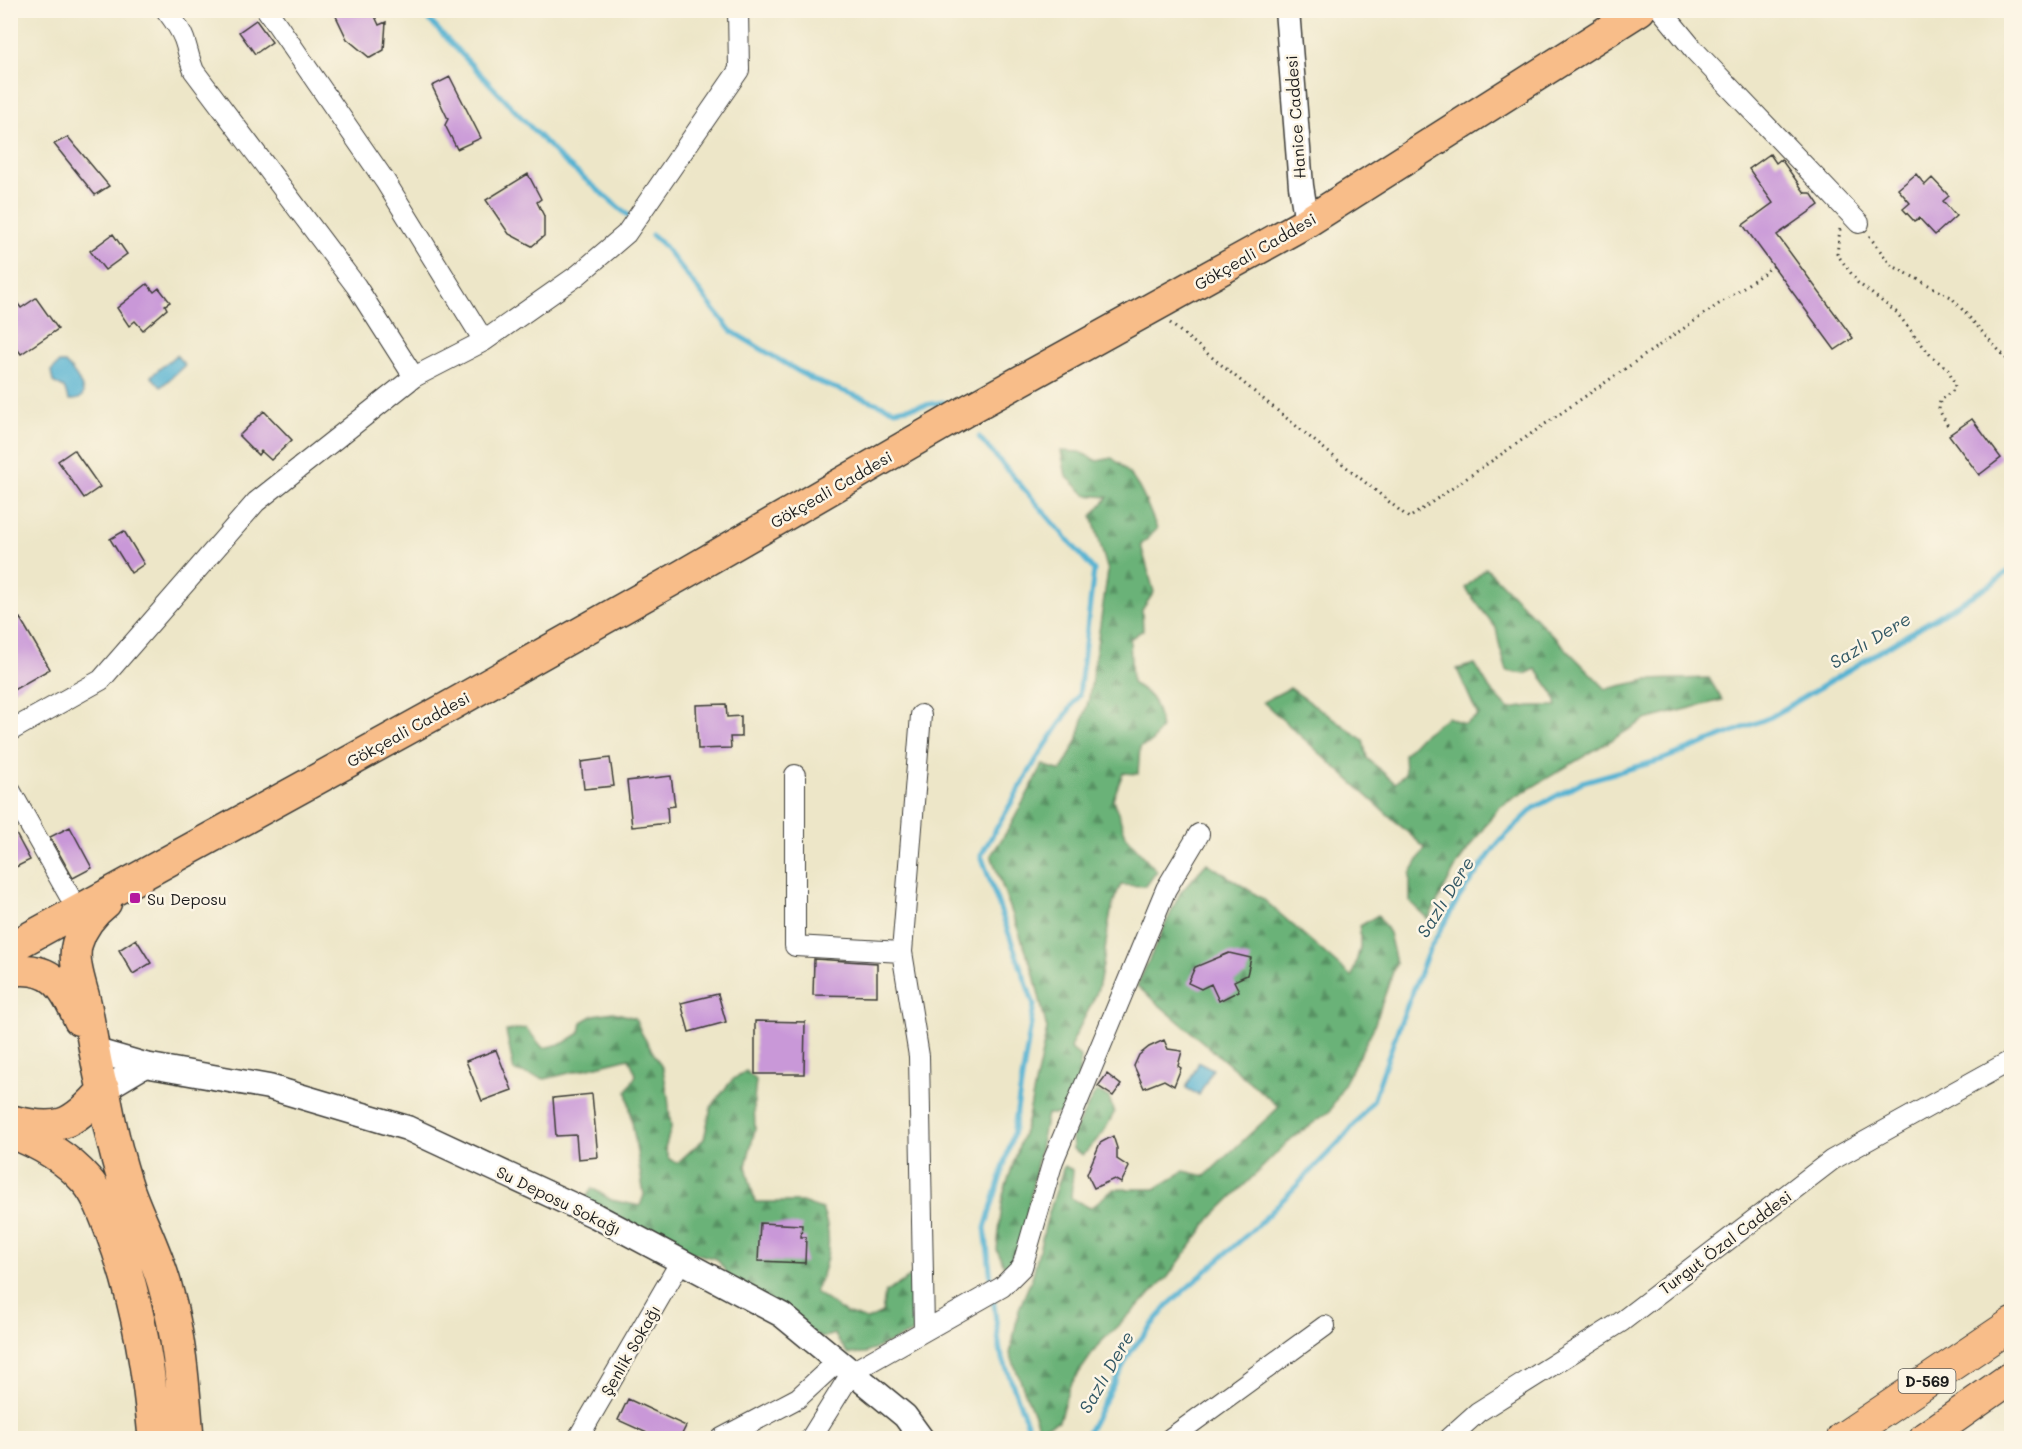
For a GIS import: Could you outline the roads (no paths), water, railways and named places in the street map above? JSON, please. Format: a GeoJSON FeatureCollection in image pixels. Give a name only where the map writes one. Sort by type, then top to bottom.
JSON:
{"type":"FeatureCollection","features":[{"type":"Feature","properties":{"kind":"highway"},"geometry":{"type":"LineString","coordinates":[[103,1090],[110,1126],[127,1187],[150,1242],[166,1290],[180,1354],[187,1438]]}},
{"type":"Feature","properties":{"kind":"highway"},"geometry":{"type":"LineString","coordinates":[[10,1131],[58,1154],[88,1181],[103,1208],[121,1254],[135,1302],[155,1438]]}},
{"type":"Feature","properties":{"kind":"highway","name":"D-569"},"geometry":{"type":"LineString","coordinates":[[1844,1438],[2012,1324]]}},
{"type":"Feature","properties":{"kind":"highway","name":"D-569"},"geometry":{"type":"LineString","coordinates":[[1925,1438],[2012,1377]]}},
{"type":"Feature","properties":{"kind":"main road","name":"Gökçeali Caddesi"},"geometry":{"type":"LineString","coordinates":[[10,948],[651,593],[966,411],[1307,222],[1640,10]]}},
{"type":"Feature","properties":{"kind":"main road"},"geometry":{"type":"LineString","coordinates":[[10,1120],[32,1125],[56,1126],[75,1118],[103,1090],[93,1050],[76,946],[85,924],[103,906],[148,873]]}},
{"type":"Feature","properties":{"kind":"main road"},"geometry":{"type":"LineString","coordinates":[[10,970],[33,969],[49,975],[61,986],[93,1050]]}},
{"type":"Feature","properties":{"kind":"street"},"geometry":{"type":"LineString","coordinates":[[166,10],[184,40],[187,56],[194,71],[356,286],[414,377]]}},
{"type":"Feature","properties":{"kind":"street"},"geometry":{"type":"LineString","coordinates":[[267,10],[385,181],[484,341]]}},
{"type":"Feature","properties":{"kind":"street"},"geometry":{"type":"LineString","coordinates":[[10,731],[101,680],[256,502],[414,377],[484,341],[578,275],[626,234],[739,70],[738,10]]}},
{"type":"Feature","properties":{"kind":"street","name":"Hanice Caddesi"},"geometry":{"type":"LineString","coordinates":[[1287,10],[1301,186],[1307,222]]}},
{"type":"Feature","properties":{"kind":"street"},"geometry":{"type":"LineString","coordinates":[[1661,10],[1694,50],[1853,217]]}},
{"type":"Feature","properties":{"kind":"street"},"geometry":{"type":"LineString","coordinates":[[921,716],[902,952],[919,1056],[924,1330]]}},
{"type":"Feature","properties":{"kind":"street"},"geometry":{"type":"LineString","coordinates":[[795,775],[795,946],[902,952]]}},
{"type":"Feature","properties":{"kind":"street"},"geometry":{"type":"LineString","coordinates":[[10,790],[78,911]]}},
{"type":"Feature","properties":{"kind":"street"},"geometry":{"type":"LineString","coordinates":[[722,1438],[798,1398],[845,1366],[924,1330],[1002,1287],[1022,1267],[1053,1161],[1166,889],[1199,834]]}},
{"type":"Feature","properties":{"kind":"street","name":"Su Deposu Sokağı"},"geometry":{"type":"LineString","coordinates":[[93,1050],[146,1065],[269,1087],[407,1128],[596,1216],[782,1315],[905,1416],[921,1438]]}},
{"type":"Feature","properties":{"kind":"street","name":"Turgut Özal Caddesi"},"geometry":{"type":"LineString","coordinates":[[1449,1438],[1478,1412],[1621,1322],[1832,1160],[2012,1060]]}},
{"type":"Feature","properties":{"kind":"street"},"geometry":{"type":"LineString","coordinates":[[103,1090],[146,1065]]}},
{"type":"Feature","properties":{"kind":"street","name":"Şenlik Sokağı"},"geometry":{"type":"LineString","coordinates":[[578,1438],[681,1261]]}},
{"type":"Feature","properties":{"kind":"street"},"geometry":{"type":"LineString","coordinates":[[1171,1438],[1325,1326]]}},
{"type":"Feature","properties":{"kind":"street"},"geometry":{"type":"LineString","coordinates":[[811,1438],[845,1366]]}},
{"type":"Feature","properties":{"kind":"water"},"geometry":{"type":"Polygon","coordinates":[[[176,355],[185,365],[161,387],[151,376],[176,355]]]}},
{"type":"Feature","properties":{"kind":"water"},"geometry":{"type":"Polygon","coordinates":[[[59,363],[65,363],[81,386],[83,392],[78,399],[69,400],[64,388],[53,382],[51,371],[59,363]]]}},
{"type":"Feature","properties":{"kind":"water"},"geometry":{"type":"Polygon","coordinates":[[[1199,1062],[1213,1069],[1199,1095],[1186,1088],[1199,1062]]]}},
{"type":"Feature","properties":{"kind":"waterway"},"geometry":{"type":"LineString","coordinates":[[423,10],[429,20],[560,158],[630,217]]}},
{"type":"Feature","properties":{"kind":"waterway"},"geometry":{"type":"LineString","coordinates":[[652,235],[663,245],[731,331],[813,380],[895,410],[943,402],[951,410]]}},
{"type":"Feature","properties":{"kind":"waterway"},"geometry":{"type":"LineString","coordinates":[[979,437],[1094,570],[1079,695],[1036,760],[981,855],[1034,1005],[1013,1135],[985,1228],[992,1288]]}},
{"type":"Feature","properties":{"kind":"waterway","name":"Sazlı Dere"},"geometry":{"type":"LineString","coordinates":[[1085,1438],[1131,1351],[1169,1304],[1259,1224],[1345,1136],[1373,1101],[1429,950],[1458,899],[1498,843],[1534,808],[1582,782],[1661,760],[1771,717],[1993,583],[2012,568]]}},
{"type":"Feature","properties":{"kind":"waterway"},"geometry":{"type":"LineString","coordinates":[[993,1297],[1000,1351],[1027,1423],[1035,1438]]}},
{"type":"Feature","properties":{"kind":"place","name":"Su Deposu"},"geometry":{"type":"Point","coordinates":[135,898]}}]}
